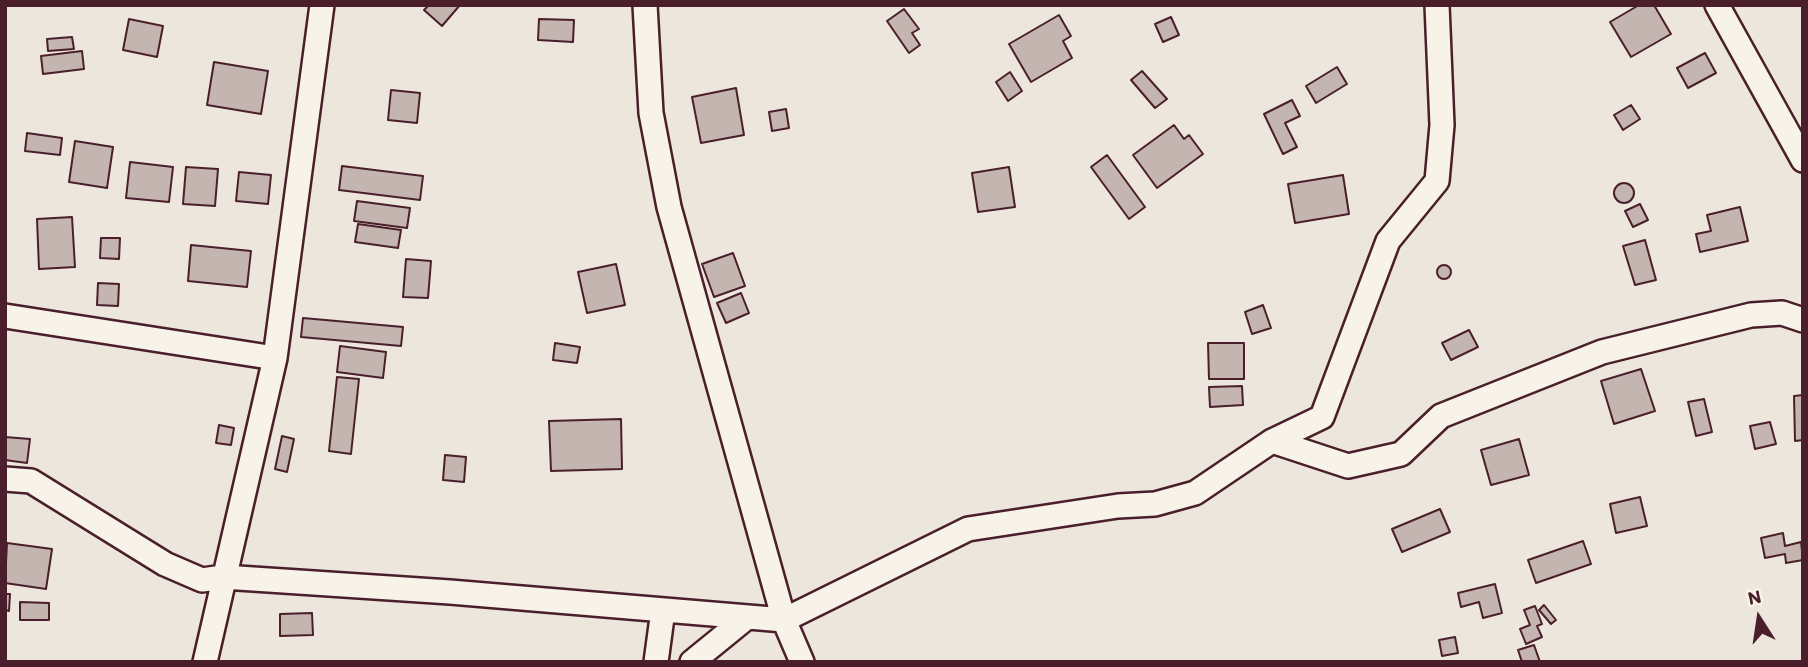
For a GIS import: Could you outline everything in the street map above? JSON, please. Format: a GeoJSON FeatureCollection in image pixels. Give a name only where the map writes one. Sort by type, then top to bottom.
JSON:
{"type":"FeatureCollection","features":[{"type":"Feature","properties":{"kind":"street"},"geometry":{"type":"LineString","coordinates":[[205,662],[275,358],[322,5]]}},
{"type":"Feature","properties":{"kind":"street"},"geometry":{"type":"LineString","coordinates":[[645,5],[651,113],[669,207],[784,620],[802,662]]}},
{"type":"Feature","properties":{"kind":"street"},"geometry":{"type":"LineString","coordinates":[[5,479],[31,481],[165,564],[202,580],[223,577],[784,620],[968,529],[1168,500],[1195,493],[1272,441],[1322,417],[1388,241],[1437,181],[1441,125],[1437,5]]}},
{"type":"Feature","properties":{"kind":"street"},"geometry":{"type":"LineString","coordinates":[[1717,5],[1803,160]]}},
{"type":"Feature","properties":{"kind":"street"},"geometry":{"type":"LineString","coordinates":[[1272,441],[1348,466],[1401,454],[1441,416],[1602,352],[1751,315],[1782,313],[1803,320]]}},
{"type":"Feature","properties":{"kind":"street"},"geometry":{"type":"LineString","coordinates":[[5,316],[275,358]]}},
{"type":"Feature","properties":{"kind":"street"},"geometry":{"type":"LineString","coordinates":[[656,662],[663,610]]}},
{"type":"Feature","properties":{"kind":"street"},"geometry":{"type":"LineString","coordinates":[[692,662],[746,618]]}},
{"type":"Feature","properties":{"kind":"building"},"geometry":{"type":"Polygon","coordinates":[[[429,5],[460,5],[442,26],[424,10],[429,5]]]}},
{"type":"Feature","properties":{"kind":"building"},"geometry":{"type":"Polygon","coordinates":[[[1639,5],[1654,5],[1671,34],[1631,57],[1610,22],[1639,5]]]}},
{"type":"Feature","properties":{"kind":"building"},"geometry":{"type":"Polygon","coordinates":[[[904,9],[919,29],[912,33],[920,45],[909,53],[887,21],[904,9]]]}},
{"type":"Feature","properties":{"kind":"building"},"geometry":{"type":"Polygon","coordinates":[[[1059,15],[1071,36],[1063,41],[1072,58],[1031,82],[1009,44],[1059,15]]]}},
{"type":"Feature","properties":{"kind":"building"},"geometry":{"type":"Polygon","coordinates":[[[1171,17],[1179,35],[1163,42],[1155,24],[1171,17]]]}},
{"type":"Feature","properties":{"kind":"building"},"geometry":{"type":"Polygon","coordinates":[[[129,19],[163,26],[157,57],[123,50],[129,19]]]}},
{"type":"Feature","properties":{"kind":"building"},"geometry":{"type":"Polygon","coordinates":[[[539,19],[574,20],[573,42],[538,40],[539,19]]]}},
{"type":"Feature","properties":{"kind":"building"},"geometry":{"type":"Polygon","coordinates":[[[72,37],[74,49],[48,51],[47,39],[72,37]]]}},
{"type":"Feature","properties":{"kind":"building"},"geometry":{"type":"Polygon","coordinates":[[[82,51],[84,69],[43,74],[41,56],[82,51]]]}},
{"type":"Feature","properties":{"kind":"building"},"geometry":{"type":"Polygon","coordinates":[[[1705,53],[1716,73],[1688,88],[1677,68],[1705,53]]]}},
{"type":"Feature","properties":{"kind":"building"},"geometry":{"type":"Polygon","coordinates":[[[214,62],[268,71],[261,114],[207,105],[214,62]]]}},
{"type":"Feature","properties":{"kind":"building"},"geometry":{"type":"Polygon","coordinates":[[[1337,67],[1347,84],[1316,103],[1306,86],[1337,67]]]}},
{"type":"Feature","properties":{"kind":"building"},"geometry":{"type":"Polygon","coordinates":[[[1142,71],[1167,99],[1155,108],[1131,80],[1142,71]]]}},
{"type":"Feature","properties":{"kind":"building"},"geometry":{"type":"Polygon","coordinates":[[[1010,72],[1022,91],[1008,101],[996,82],[1010,72]]]}},
{"type":"Feature","properties":{"kind":"building"},"geometry":{"type":"Polygon","coordinates":[[[736,88],[744,135],[701,143],[692,97],[736,88]]]}},
{"type":"Feature","properties":{"kind":"building"},"geometry":{"type":"Polygon","coordinates":[[[391,90],[420,93],[417,123],[388,120],[391,90]]]}},
{"type":"Feature","properties":{"kind":"building"},"geometry":{"type":"Polygon","coordinates":[[[1292,100],[1300,116],[1285,123],[1297,147],[1283,154],[1264,114],[1292,100]]]}},
{"type":"Feature","properties":{"kind":"building"},"geometry":{"type":"Polygon","coordinates":[[[1631,105],[1640,119],[1623,130],[1614,115],[1631,105]]]}},
{"type":"Feature","properties":{"kind":"building"},"geometry":{"type":"Polygon","coordinates":[[[786,109],[789,128],[772,131],[769,112],[786,109]]]}},
{"type":"Feature","properties":{"kind":"building"},"geometry":{"type":"Polygon","coordinates":[[[1174,125],[1184,139],[1189,135],[1203,154],[1157,188],[1133,155],[1174,125]]]}},
{"type":"Feature","properties":{"kind":"building"},"geometry":{"type":"Polygon","coordinates":[[[27,133],[62,138],[60,155],[25,151],[27,133]]]}},
{"type":"Feature","properties":{"kind":"building"},"geometry":{"type":"Polygon","coordinates":[[[75,141],[113,147],[107,188],[69,182],[75,141]]]}},
{"type":"Feature","properties":{"kind":"building"},"geometry":{"type":"Polygon","coordinates":[[[1107,155],[1145,207],[1129,219],[1091,167],[1107,155]]]}},
{"type":"Feature","properties":{"kind":"building"},"geometry":{"type":"Polygon","coordinates":[[[130,162],[173,167],[169,202],[126,198],[130,162]]]}},
{"type":"Feature","properties":{"kind":"building"},"geometry":{"type":"Polygon","coordinates":[[[342,166],[423,176],[420,200],[339,190],[342,166]]]}},
{"type":"Feature","properties":{"kind":"building"},"geometry":{"type":"Polygon","coordinates":[[[186,167],[218,169],[215,206],[183,204],[186,167]]]}},
{"type":"Feature","properties":{"kind":"building"},"geometry":{"type":"Polygon","coordinates":[[[1009,167],[1015,207],[978,212],[972,173],[1009,167]]]}},
{"type":"Feature","properties":{"kind":"building"},"geometry":{"type":"Polygon","coordinates":[[[239,172],[271,175],[268,204],[236,201],[239,172]]]}},
{"type":"Feature","properties":{"kind":"building"},"geometry":{"type":"Polygon","coordinates":[[[1343,175],[1349,214],[1295,223],[1288,184],[1343,175]]]}},
{"type":"Feature","properties":{"kind":"building"},"geometry":{"type":"Polygon","coordinates":[[[1624,183],[1631,186],[1634,193],[1631,200],[1624,203],[1617,200],[1614,193],[1617,186],[1624,183]]]}},
{"type":"Feature","properties":{"kind":"building"},"geometry":{"type":"Polygon","coordinates":[[[357,201],[410,208],[407,228],[354,221],[357,201]]]}},
{"type":"Feature","properties":{"kind":"building"},"geometry":{"type":"Polygon","coordinates":[[[1640,204],[1648,220],[1633,227],[1625,211],[1640,204]]]}},
{"type":"Feature","properties":{"kind":"building"},"geometry":{"type":"Polygon","coordinates":[[[1740,207],[1748,241],[1700,252],[1696,234],[1711,231],[1707,215],[1740,207]]]}},
{"type":"Feature","properties":{"kind":"building"},"geometry":{"type":"Polygon","coordinates":[[[72,217],[75,267],[39,269],[37,219],[72,217]]]}},
{"type":"Feature","properties":{"kind":"building"},"geometry":{"type":"Polygon","coordinates":[[[358,224],[401,230],[398,248],[355,242],[358,224]]]}},
{"type":"Feature","properties":{"kind":"building"},"geometry":{"type":"Polygon","coordinates":[[[101,238],[120,238],[119,259],[100,258],[101,238]]]}},
{"type":"Feature","properties":{"kind":"building"},"geometry":{"type":"Polygon","coordinates":[[[1645,240],[1656,280],[1635,285],[1623,246],[1645,240]]]}},
{"type":"Feature","properties":{"kind":"building"},"geometry":{"type":"Polygon","coordinates":[[[191,245],[251,251],[247,287],[188,281],[191,245]]]}},
{"type":"Feature","properties":{"kind":"building"},"geometry":{"type":"Polygon","coordinates":[[[733,253],[745,286],[714,297],[702,264],[733,253]]]}},
{"type":"Feature","properties":{"kind":"building"},"geometry":{"type":"Polygon","coordinates":[[[406,259],[431,261],[428,298],[403,297],[406,259]]]}},
{"type":"Feature","properties":{"kind":"building"},"geometry":{"type":"Polygon","coordinates":[[[616,264],[625,305],[587,313],[578,272],[616,264]]]}},
{"type":"Feature","properties":{"kind":"building"},"geometry":{"type":"Polygon","coordinates":[[[1444,265],[1449,267],[1449,277],[1444,279],[1439,277],[1437,272],[1439,267],[1444,265]]]}},
{"type":"Feature","properties":{"kind":"building"},"geometry":{"type":"Polygon","coordinates":[[[98,283],[119,284],[118,306],[97,305],[98,283]]]}},
{"type":"Feature","properties":{"kind":"building"},"geometry":{"type":"Polygon","coordinates":[[[741,293],[749,313],[726,323],[717,303],[741,293]]]}},
{"type":"Feature","properties":{"kind":"building"},"geometry":{"type":"Polygon","coordinates":[[[1263,305],[1271,328],[1252,334],[1245,312],[1263,305]]]}},
{"type":"Feature","properties":{"kind":"building"},"geometry":{"type":"Polygon","coordinates":[[[303,318],[403,327],[401,346],[301,337],[303,318]]]}},
{"type":"Feature","properties":{"kind":"building"},"geometry":{"type":"Polygon","coordinates":[[[1469,330],[1478,347],[1451,360],[1442,343],[1469,330]]]}},
{"type":"Feature","properties":{"kind":"building"},"geometry":{"type":"Polygon","coordinates":[[[555,343],[580,347],[577,363],[553,360],[555,343]]]}},
{"type":"Feature","properties":{"kind":"building"},"geometry":{"type":"Polygon","coordinates":[[[1208,343],[1244,343],[1244,379],[1209,379],[1208,343]]]}},
{"type":"Feature","properties":{"kind":"building"},"geometry":{"type":"Polygon","coordinates":[[[340,346],[386,352],[383,378],[337,372],[340,346]]]}},
{"type":"Feature","properties":{"kind":"building"},"geometry":{"type":"Polygon","coordinates":[[[1641,369],[1655,411],[1614,424],[1601,381],[1641,369]]]}},
{"type":"Feature","properties":{"kind":"building"},"geometry":{"type":"Polygon","coordinates":[[[337,377],[359,379],[351,454],[329,451],[337,377]]]}},
{"type":"Feature","properties":{"kind":"building"},"geometry":{"type":"Polygon","coordinates":[[[1242,386],[1243,405],[1210,407],[1209,387],[1242,386]]]}},
{"type":"Feature","properties":{"kind":"building"},"geometry":{"type":"Polygon","coordinates":[[[1803,395],[1803,440],[1795,441],[1794,396],[1803,395]]]}},
{"type":"Feature","properties":{"kind":"building"},"geometry":{"type":"Polygon","coordinates":[[[1704,399],[1712,432],[1696,436],[1688,402],[1704,399]]]}},
{"type":"Feature","properties":{"kind":"building"},"geometry":{"type":"Polygon","coordinates":[[[621,419],[622,469],[551,471],[549,421],[621,419]]]}},
{"type":"Feature","properties":{"kind":"building"},"geometry":{"type":"Polygon","coordinates":[[[1770,422],[1776,444],[1755,449],[1750,426],[1770,422]]]}},
{"type":"Feature","properties":{"kind":"building"},"geometry":{"type":"Polygon","coordinates":[[[219,425],[234,428],[231,445],[216,443],[219,425]]]}},
{"type":"Feature","properties":{"kind":"building"},"geometry":{"type":"Polygon","coordinates":[[[282,436],[294,439],[287,472],[275,469],[282,436]]]}},
{"type":"Feature","properties":{"kind":"building"},"geometry":{"type":"Polygon","coordinates":[[[5,437],[30,439],[27,463],[5,460],[5,437]]]}},
{"type":"Feature","properties":{"kind":"building"},"geometry":{"type":"Polygon","coordinates":[[[1519,439],[1529,475],[1491,485],[1481,450],[1519,439]]]}},
{"type":"Feature","properties":{"kind":"building"},"geometry":{"type":"Polygon","coordinates":[[[445,455],[466,457],[464,482],[443,480],[445,455]]]}},
{"type":"Feature","properties":{"kind":"building"},"geometry":{"type":"Polygon","coordinates":[[[1640,497],[1647,526],[1616,533],[1610,504],[1640,497]]]}},
{"type":"Feature","properties":{"kind":"building"},"geometry":{"type":"Polygon","coordinates":[[[1440,509],[1450,532],[1402,552],[1392,529],[1440,509]]]}},
{"type":"Feature","properties":{"kind":"building"},"geometry":{"type":"Polygon","coordinates":[[[1783,533],[1785,546],[1801,542],[1803,560],[1786,563],[1785,554],[1765,558],[1761,538],[1783,533]]]}},
{"type":"Feature","properties":{"kind":"building"},"geometry":{"type":"Polygon","coordinates":[[[1583,541],[1591,564],[1536,583],[1528,560],[1583,541]]]}},
{"type":"Feature","properties":{"kind":"building"},"geometry":{"type":"Polygon","coordinates":[[[7,543],[52,549],[46,589],[5,583],[7,543]]]}},
{"type":"Feature","properties":{"kind":"building"},"geometry":{"type":"Polygon","coordinates":[[[1495,584],[1502,613],[1483,618],[1479,602],[1461,607],[1458,593],[1495,584]]]}},
{"type":"Feature","properties":{"kind":"building"},"geometry":{"type":"Polygon","coordinates":[[[5,594],[10,594],[9,611],[5,610],[5,594]]]}},
{"type":"Feature","properties":{"kind":"building"},"geometry":{"type":"Polygon","coordinates":[[[20,602],[49,603],[49,620],[20,620],[20,602]]]}},
{"type":"Feature","properties":{"kind":"building"},"geometry":{"type":"Polygon","coordinates":[[[1544,605],[1556,620],[1551,624],[1539,610],[1544,605]]]}},
{"type":"Feature","properties":{"kind":"building"},"geometry":{"type":"Polygon","coordinates":[[[1535,606],[1542,624],[1537,626],[1542,637],[1526,644],[1520,629],[1530,625],[1524,610],[1535,606]]]}},
{"type":"Feature","properties":{"kind":"building"},"geometry":{"type":"Polygon","coordinates":[[[312,613],[313,635],[280,636],[280,614],[312,613]]]}},
{"type":"Feature","properties":{"kind":"building"},"geometry":{"type":"Polygon","coordinates":[[[1455,637],[1458,653],[1442,656],[1439,640],[1455,637]]]}},
{"type":"Feature","properties":{"kind":"building"},"geometry":{"type":"Polygon","coordinates":[[[1534,645],[1540,662],[1522,662],[1518,650],[1534,645]]]}}]}
